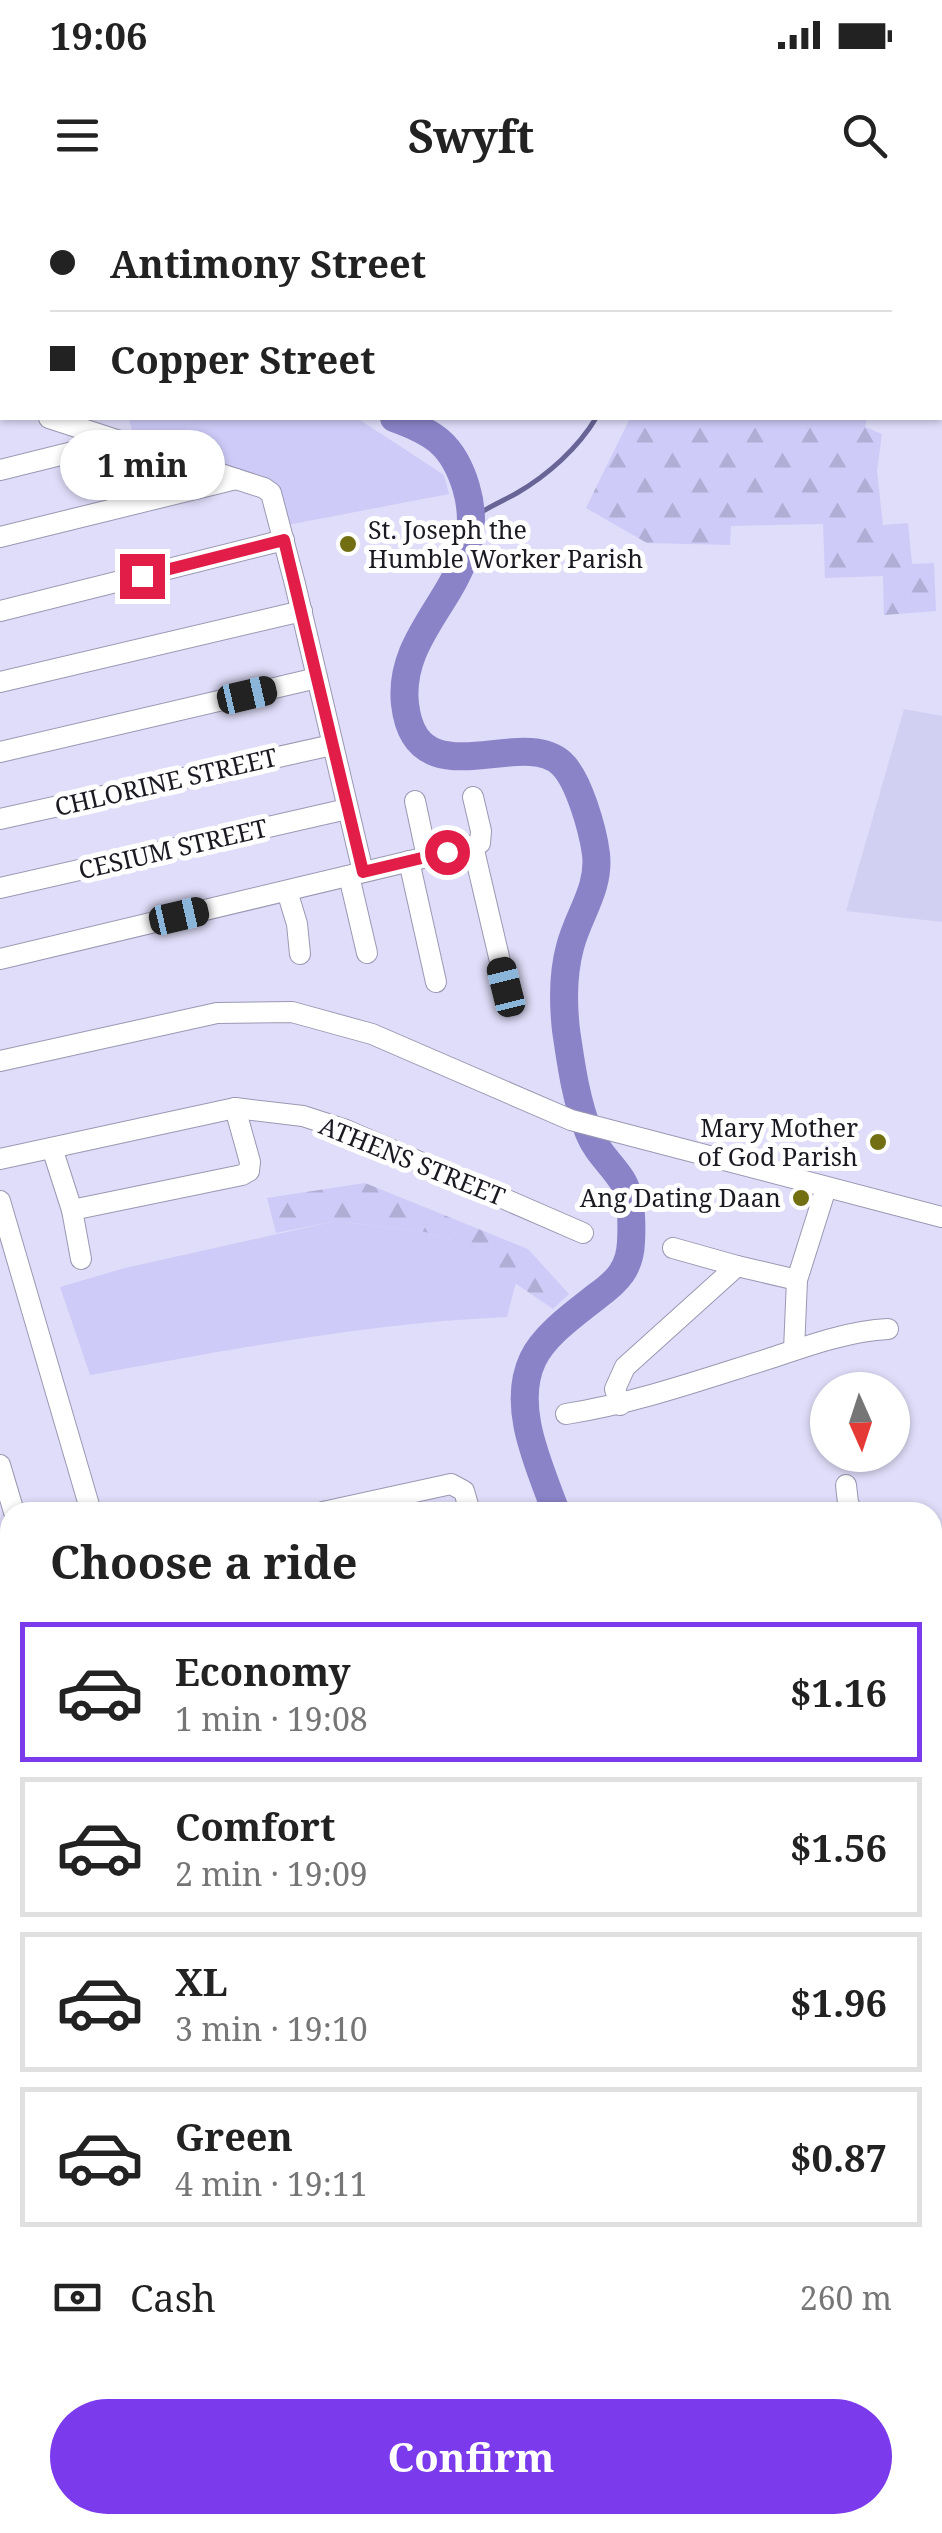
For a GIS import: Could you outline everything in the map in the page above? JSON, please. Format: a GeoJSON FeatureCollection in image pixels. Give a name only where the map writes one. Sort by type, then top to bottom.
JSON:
{"type":"FeatureCollection","features":[{"type":"Feature","properties":{"kind":"street"},"geometry":{"type":"LineString","coordinates":[[59,420],[264,488],[271,494],[302,611],[346,809],[367,953]]}},
{"type":"Feature","properties":{"kind":"street"},"geometry":{"type":"LineString","coordinates":[[0,470],[118,440]]}},
{"type":"Feature","properties":{"kind":"street"},"geometry":{"type":"LineString","coordinates":[[0,537],[238,479]]}},
{"type":"Feature","properties":{"kind":"street"},"geometry":{"type":"LineString","coordinates":[[0,611],[284,540]]}},
{"type":"Feature","properties":{"kind":"street"},"geometry":{"type":"LineString","coordinates":[[0,682],[302,611]]}},
{"type":"Feature","properties":{"kind":"street"},"geometry":{"type":"LineString","coordinates":[[0,752],[317,678]]}},
{"type":"Feature","properties":{"kind":"street","name":"CHLORINE STREET"},"geometry":{"type":"LineString","coordinates":[[0,819],[332,744]]}},
{"type":"Feature","properties":{"kind":"street"},"geometry":{"type":"LineString","coordinates":[[0,959],[473,846],[480,843],[481,831],[473,797]]}},
{"type":"Feature","properties":{"kind":"street"},"geometry":{"type":"LineString","coordinates":[[415,800],[418,859],[436,982]]}},
{"type":"Feature","properties":{"kind":"street","name":"CESIUM STREET"},"geometry":{"type":"LineString","coordinates":[[0,888],[346,809]]}},
{"type":"Feature","properties":{"kind":"street"},"geometry":{"type":"LineString","coordinates":[[473,846],[506,987]]}},
{"type":"Feature","properties":{"kind":"street"},"geometry":{"type":"LineString","coordinates":[[287,891],[297,924],[300,954]]}},
{"type":"Feature","properties":{"kind":"street"},"geometry":{"type":"LineString","coordinates":[[0,1061],[216,1013],[292,1012],[372,1034],[571,1120],[942,1217]]}},
{"type":"Feature","properties":{"kind":"street"},"geometry":{"type":"LineString","coordinates":[[72,1210],[249,1170],[235,1108]]}},
{"type":"Feature","properties":{"kind":"street","name":"ATHENS STREET"},"geometry":{"type":"LineString","coordinates":[[0,1159],[235,1108],[303,1116],[346,1130],[583,1233]]}},
{"type":"Feature","properties":{"kind":"street"},"geometry":{"type":"LineString","coordinates":[[52,1148],[72,1210],[82,1259]]}},
{"type":"Feature","properties":{"kind":"street"},"geometry":{"type":"LineString","coordinates":[[794,1350],[798,1280],[826,1188]]}},
{"type":"Feature","properties":{"kind":"street"},"geometry":{"type":"LineString","coordinates":[[0,1200],[89,1502]]}},
{"type":"Feature","properties":{"kind":"street"},"geometry":{"type":"LineString","coordinates":[[673,1248],[798,1280]]}},
{"type":"Feature","properties":{"kind":"street"},"geometry":{"type":"LineString","coordinates":[[620,1406],[616,1389],[625,1366],[737,1266]]}},
{"type":"Feature","properties":{"kind":"street"},"geometry":{"type":"LineString","coordinates":[[566,1414],[620,1406],[794,1350],[869,1330],[888,1329]]}},
{"type":"Feature","properties":{"kind":"street"},"geometry":{"type":"LineString","coordinates":[[0,1464],[11,1502]]}},
{"type":"Feature","properties":{"kind":"street"},"geometry":{"type":"LineString","coordinates":[[369,1502],[451,1484],[464,1491],[467,1502]]}},
{"type":"Feature","properties":{"kind":"street"},"geometry":{"type":"LineString","coordinates":[[846,1485],[848,1502]]}},
{"type":"Feature","properties":{"kind":"shaded area"},"geometry":{"type":"Polygon","coordinates":[[[904,709],[942,716],[942,922],[846,911],[904,709]]]}},
{"type":"Feature","properties":{"kind":"green space"},"geometry":{"type":"Polygon","coordinates":[[[129,420],[360,420],[444,475],[449,494],[282,526],[272,493],[135,445],[129,420]]]}},
{"type":"Feature","properties":{"kind":"green space"},"geometry":{"type":"Polygon","coordinates":[[[629,420],[867,420],[865,427],[882,434],[877,471],[883,525],[908,523],[912,564],[934,563],[936,611],[884,615],[883,576],[825,578],[823,524],[731,526],[730,545],[647,543],[586,508],[629,420]]]}},
{"type":"Feature","properties":{"kind":"green space"},"geometry":{"type":"Polygon","coordinates":[[[365,1183],[528,1249],[569,1294],[553,1309],[452,1240],[425,1232],[336,1221],[276,1233],[267,1198],[365,1183]]]}},
{"type":"Feature","properties":{"kind":"green space"},"geometry":{"type":"Polygon","coordinates":[[[336,1221],[425,1232],[452,1240],[516,1282],[507,1317],[350,1331],[90,1375],[60,1287],[125,1268],[336,1221]]]}},
{"type":"Feature","properties":{"kind":"waterway"},"geometry":{"type":"LineString","coordinates":[[399,420],[430,435],[448,450],[466,487],[471,520],[467,549],[457,575],[415,648],[406,675],[405,704],[413,733],[428,749],[448,756],[521,752],[543,754],[561,763],[579,793],[596,854],[595,879],[568,957],[565,1020],[584,1121],[592,1140],[623,1182],[628,1195],[631,1242],[622,1273],[545,1341],[527,1378],[530,1437],[552,1502]]}},
{"type":"Feature","properties":{"kind":"waterway"},"geometry":{"type":"LineString","coordinates":[[470,520],[551,469],[595,420]]}},
{"type":"Feature","properties":{"kind":"place","name":"St. Joseph the Humble Worker Parish"},"geometry":{"type":"Point","coordinates":[348,544]}},
{"type":"Feature","properties":{"kind":"place","name":"Mary Mother of God Parish"},"geometry":{"type":"Point","coordinates":[878,1142]}},
{"type":"Feature","properties":{"kind":"place","name":"Ang Dating Daan"},"geometry":{"type":"Point","coordinates":[801,1198]}},
{"type":"Feature","properties":{"kind":"route"},"geometry":{"type":"LineString","coordinates":[[142,576],[284,540],[363,872],[447,852]]}}]}
